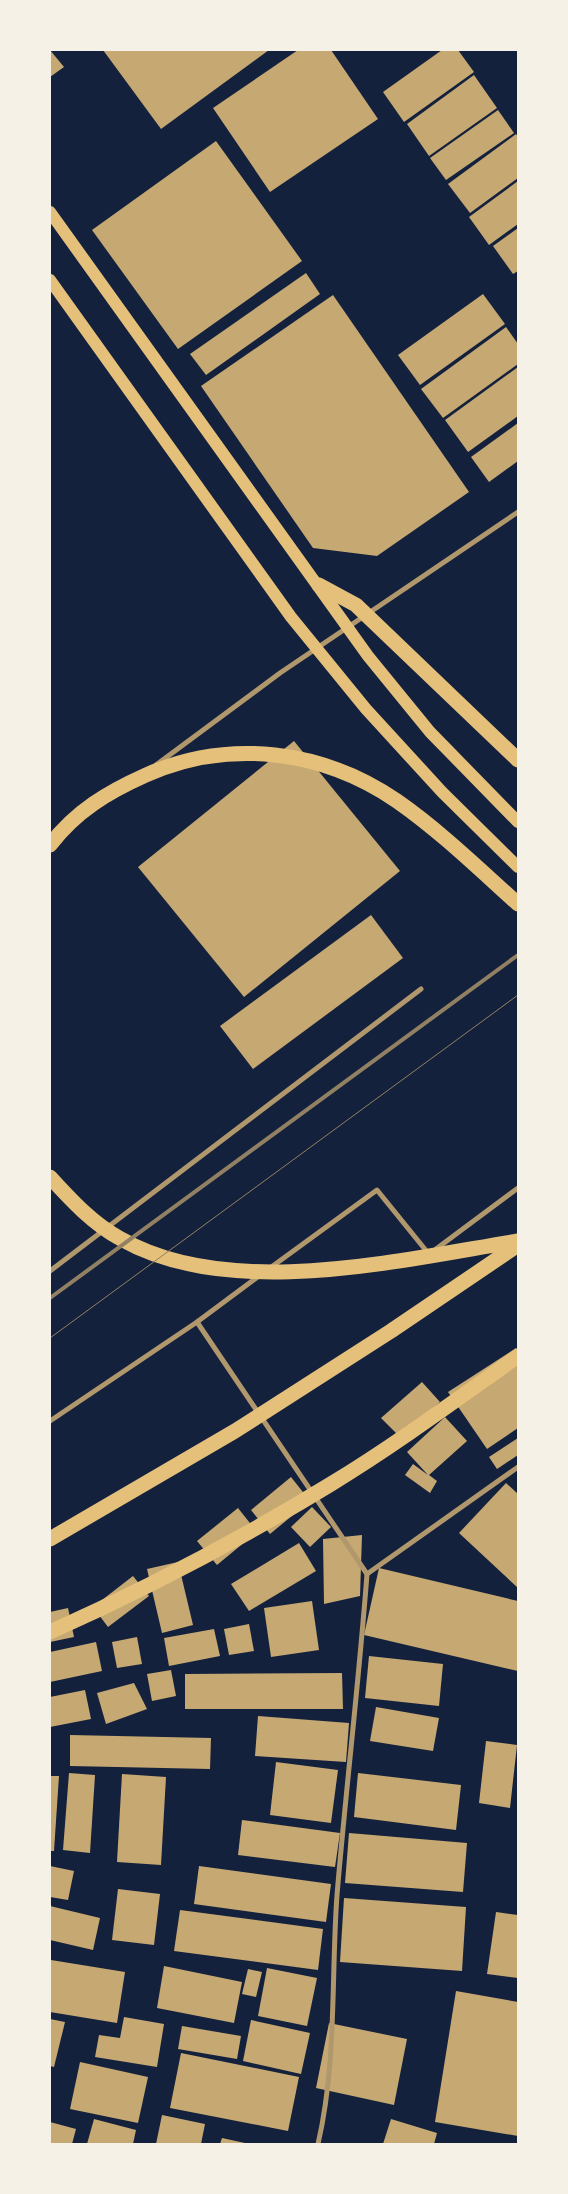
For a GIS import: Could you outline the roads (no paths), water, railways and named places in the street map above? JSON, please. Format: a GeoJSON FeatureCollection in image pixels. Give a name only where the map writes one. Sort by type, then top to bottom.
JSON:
{"type":"FeatureCollection","features":[{"type":"Feature","properties":{"kind":"highway"},"geometry":{"type":"LineString","coordinates":[[319,585],[356,605],[518,760]]}},
{"type":"Feature","properties":{"kind":"highway"},"geometry":{"type":"LineString","coordinates":[[50,844],[64,827],[110,792],[166,766],[202,757],[232,753],[282,754],[330,767],[364,782],[397,801],[436,832],[518,904]]}},
{"type":"Feature","properties":{"kind":"highway"},"geometry":{"type":"LineString","coordinates":[[50,1177],[80,1209],[120,1239],[163,1259],[205,1268],[245,1272],[316,1270],[396,1261],[518,1243]]}},
{"type":"Feature","properties":{"kind":"highway"},"geometry":{"type":"LineString","coordinates":[[50,1539],[234,1431],[391,1331],[518,1243]]}},
{"type":"Feature","properties":{"kind":"highway"},"geometry":{"type":"LineString","coordinates":[[50,1632],[244,1536],[332,1484],[413,1431],[518,1356]]}},
{"type":"Feature","properties":{"kind":"main road"},"geometry":{"type":"LineString","coordinates":[[50,212],[319,585],[368,656],[430,732],[518,822]]}},
{"type":"Feature","properties":{"kind":"main road"},"geometry":{"type":"LineString","coordinates":[[50,280],[291,617],[366,709],[442,792],[518,866]]}},
{"type":"Feature","properties":{"kind":"street"},"geometry":{"type":"LineString","coordinates":[[50,844],[280,674],[518,512]]}},
{"type":"Feature","properties":{"kind":"street"},"geometry":{"type":"LineString","coordinates":[[50,1271],[421,988]]}},
{"type":"Feature","properties":{"kind":"street"},"geometry":{"type":"LineString","coordinates":[[50,1421],[197,1322],[377,1190],[430,1255],[518,1188]]}},
{"type":"Feature","properties":{"kind":"street"},"geometry":{"type":"LineString","coordinates":[[197,1322],[367,1574],[362,1651],[337,1896],[332,2054],[318,2144]]}},
{"type":"Feature","properties":{"kind":"street"},"geometry":{"type":"LineString","coordinates":[[367,1574],[518,1467]]}},
{"type":"Feature","properties":{"kind":"tram line"},"geometry":{"type":"LineString","coordinates":[[50,1338],[518,995]]}},
{"type":"Feature","properties":{"kind":"railway"},"geometry":{"type":"LineString","coordinates":[[50,1298],[518,955]]}}]}
